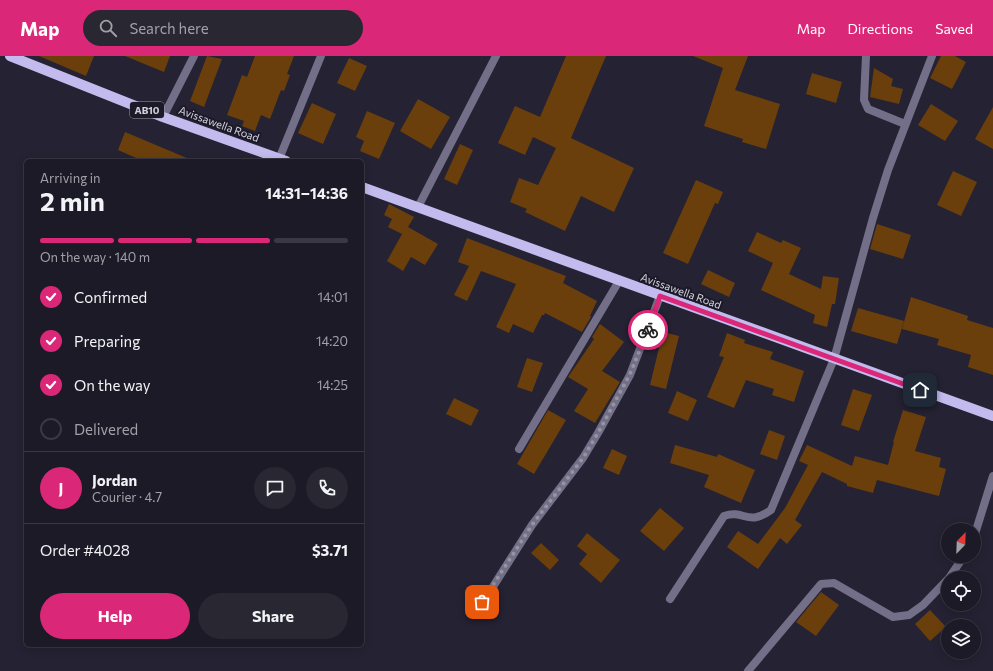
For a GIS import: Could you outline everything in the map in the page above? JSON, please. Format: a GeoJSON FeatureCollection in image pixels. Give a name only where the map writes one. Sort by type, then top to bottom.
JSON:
{"type":"FeatureCollection","features":[{"type":"Feature","properties":{"kind":"main road","name":"Avissawella Road"},"geometry":{"type":"LineString","coordinates":[[10,56],[163,116],[279,159]]}},
{"type":"Feature","properties":{"kind":"main road","name":"Avissawella Road"},"geometry":{"type":"LineString","coordinates":[[364,189],[993,416]]}},
{"type":"Feature","properties":{"kind":"street"},"geometry":{"type":"LineString","coordinates":[[163,116],[194,56]]}},
{"type":"Feature","properties":{"kind":"street"},"geometry":{"type":"LineString","coordinates":[[282,159],[321,56]]}},
{"type":"Feature","properties":{"kind":"street"},"geometry":{"type":"LineString","coordinates":[[418,207],[496,56]]}},
{"type":"Feature","properties":{"kind":"street"},"geometry":{"type":"LineString","coordinates":[[866,56],[864,100],[868,109],[905,124]]}},
{"type":"Feature","properties":{"kind":"street"},"geometry":{"type":"LineString","coordinates":[[670,599],[724,516],[733,513],[751,519],[761,518],[771,510],[834,359],[873,218],[905,124],[932,56]]}},
{"type":"Feature","properties":{"kind":"street"},"geometry":{"type":"LineString","coordinates":[[519,449],[619,281]]}},
{"type":"Feature","properties":{"kind":"street"},"geometry":{"type":"LineString","coordinates":[[477,612],[532,525],[583,458],[606,421],[642,348],[660,296]]}},
{"type":"Feature","properties":{"kind":"street"},"geometry":{"type":"LineString","coordinates":[[978,523],[993,476]]}},
{"type":"Feature","properties":{"kind":"street"},"geometry":{"type":"LineString","coordinates":[[748,671],[821,584],[834,583],[893,617],[909,616],[923,605],[941,587]]}},
{"type":"Feature","properties":{"kind":"building"},"geometry":{"type":"Polygon","coordinates":[[[39,56],[94,56],[86,76],[39,56]]]}},
{"type":"Feature","properties":{"kind":"building"},"geometry":{"type":"Polygon","coordinates":[[[125,56],[170,56],[164,72],[125,56]]]}},
{"type":"Feature","properties":{"kind":"building"},"geometry":{"type":"Polygon","coordinates":[[[207,56],[222,59],[204,107],[190,101],[207,56]]]}},
{"type":"Feature","properties":{"kind":"building"},"geometry":{"type":"Polygon","coordinates":[[[255,56],[294,56],[287,74],[290,75],[284,91],[281,90],[270,119],[261,115],[255,131],[242,126],[244,121],[227,115],[242,75],[247,77],[255,56]]]}},
{"type":"Feature","properties":{"kind":"building"},"geometry":{"type":"Polygon","coordinates":[[[566,56],[606,56],[571,138],[634,168],[614,212],[581,196],[565,231],[525,212],[527,209],[510,202],[519,178],[538,185],[556,148],[533,137],[525,155],[498,143],[515,106],[540,117],[566,56]]]}},
{"type":"Feature","properties":{"kind":"building"},"geometry":{"type":"Polygon","coordinates":[[[693,56],[748,56],[735,90],[780,104],[766,149],[742,142],[743,139],[704,126],[723,68],[693,56]]]}},
{"type":"Feature","properties":{"kind":"building"},"geometry":{"type":"Polygon","coordinates":[[[941,56],[955,56],[966,62],[952,89],[930,78],[941,56]]]}},
{"type":"Feature","properties":{"kind":"building"},"geometry":{"type":"Polygon","coordinates":[[[349,58],[367,66],[355,91],[337,83],[349,58]]]}},
{"type":"Feature","properties":{"kind":"building"},"geometry":{"type":"Polygon","coordinates":[[[874,68],[893,79],[891,86],[903,89],[899,104],[870,97],[874,68]]]}},
{"type":"Feature","properties":{"kind":"building"},"geometry":{"type":"Polygon","coordinates":[[[812,73],[842,82],[836,103],[806,94],[812,73]]]}},
{"type":"Feature","properties":{"kind":"building"},"geometry":{"type":"Polygon","coordinates":[[[418,99],[450,117],[431,149],[400,131],[418,99]]]}},
{"type":"Feature","properties":{"kind":"building"},"geometry":{"type":"Polygon","coordinates":[[[312,103],[336,114],[323,144],[298,133],[312,103]]]}},
{"type":"Feature","properties":{"kind":"building"},"geometry":{"type":"Polygon","coordinates":[[[931,104],[958,121],[945,141],[918,125],[931,104]]]}},
{"type":"Feature","properties":{"kind":"building"},"geometry":{"type":"Polygon","coordinates":[[[993,107],[993,149],[975,139],[993,107]]]}},
{"type":"Feature","properties":{"kind":"building"},"geometry":{"type":"Polygon","coordinates":[[[367,111],[395,123],[379,159],[360,151],[364,141],[356,137],[367,111]]]}},
{"type":"Feature","properties":{"kind":"building"},"geometry":{"type":"Polygon","coordinates":[[[125,132],[189,159],[138,159],[118,150],[125,132]]]}},
{"type":"Feature","properties":{"kind":"building"},"geometry":{"type":"Polygon","coordinates":[[[460,144],[473,150],[457,185],[444,179],[460,144]]]}},
{"type":"Feature","properties":{"kind":"building"},"geometry":{"type":"Polygon","coordinates":[[[953,171],[977,182],[961,216],[937,205],[953,171]]]}},
{"type":"Feature","properties":{"kind":"building"},"geometry":{"type":"Polygon","coordinates":[[[696,180],[723,192],[718,204],[715,203],[688,264],[663,253],[696,180]]]}},
{"type":"Feature","properties":{"kind":"building"},"geometry":{"type":"Polygon","coordinates":[[[389,204],[414,217],[408,227],[438,244],[425,265],[411,257],[403,271],[387,261],[402,234],[388,227],[392,219],[384,215],[389,204]]]}},
{"type":"Feature","properties":{"kind":"building"},"geometry":{"type":"Polygon","coordinates":[[[877,224],[911,235],[903,259],[870,249],[877,224]]]}},
{"type":"Feature","properties":{"kind":"building"},"geometry":{"type":"Polygon","coordinates":[[[757,232],[781,243],[783,240],[801,248],[789,274],[821,289],[823,276],[839,278],[835,304],[832,304],[827,327],[813,323],[815,315],[761,290],[773,263],[748,251],[757,232]]]}},
{"type":"Feature","properties":{"kind":"building"},"geometry":{"type":"Polygon","coordinates":[[[467,238],[566,276],[563,283],[597,301],[590,316],[591,317],[582,332],[545,313],[542,315],[533,333],[513,324],[509,333],[496,327],[516,284],[481,271],[467,301],[454,295],[469,266],[458,262],[467,238]]]}},
{"type":"Feature","properties":{"kind":"building"},"geometry":{"type":"Polygon","coordinates":[[[708,270],[735,283],[729,297],[701,284],[708,270]]]}},
{"type":"Feature","properties":{"kind":"building"},"geometry":{"type":"Polygon","coordinates":[[[911,297],[968,316],[967,320],[993,328],[993,375],[968,367],[971,355],[937,345],[939,339],[902,329],[911,297]]]}},
{"type":"Feature","properties":{"kind":"building"},"geometry":{"type":"Polygon","coordinates":[[[858,308],[904,321],[897,344],[851,331],[858,308]]]}},
{"type":"Feature","properties":{"kind":"building"},"geometry":{"type":"Polygon","coordinates":[[[600,324],[624,342],[602,371],[620,382],[595,423],[574,411],[588,389],[568,377],[594,339],[592,337],[600,324]]]}},
{"type":"Feature","properties":{"kind":"building"},"geometry":{"type":"Polygon","coordinates":[[[655,330],[679,336],[666,389],[650,385],[659,348],[651,346],[655,330]]]}},
{"type":"Feature","properties":{"kind":"building"},"geometry":{"type":"Polygon","coordinates":[[[727,333],[745,340],[744,343],[773,352],[770,359],[804,371],[794,402],[772,395],[774,389],[746,380],[734,408],[707,397],[724,357],[719,356],[727,333]]]}},
{"type":"Feature","properties":{"kind":"building"},"geometry":{"type":"Polygon","coordinates":[[[527,358],[543,363],[532,392],[517,387],[527,358]]]}},
{"type":"Feature","properties":{"kind":"building"},"geometry":{"type":"Polygon","coordinates":[[[853,389],[872,395],[859,431],[841,425],[853,389]]]}},
{"type":"Feature","properties":{"kind":"building"},"geometry":{"type":"Polygon","coordinates":[[[677,391],[697,400],[688,421],[668,413],[677,391]]]}},
{"type":"Feature","properties":{"kind":"building"},"geometry":{"type":"Polygon","coordinates":[[[454,398],[479,410],[471,426],[446,414],[454,398]]]}},
{"type":"Feature","properties":{"kind":"building"},"geometry":{"type":"Polygon","coordinates":[[[548,410],[566,420],[534,474],[517,464],[548,410]]]}},
{"type":"Feature","properties":{"kind":"building"},"geometry":{"type":"Polygon","coordinates":[[[903,410],[926,417],[915,451],[941,458],[939,467],[946,469],[939,496],[877,480],[873,493],[847,486],[847,484],[822,472],[795,520],[802,525],[787,544],[780,538],[758,569],[727,547],[738,531],[758,544],[785,508],[808,465],[799,461],[807,445],[852,466],[855,456],[888,465],[893,442],[903,410]]]}},
{"type":"Feature","properties":{"kind":"building"},"geometry":{"type":"Polygon","coordinates":[[[769,430],[785,436],[777,460],[760,454],[769,430]]]}},
{"type":"Feature","properties":{"kind":"building"},"geometry":{"type":"Polygon","coordinates":[[[675,445],[717,457],[718,454],[755,470],[741,503],[704,487],[709,475],[670,463],[675,445]]]}},
{"type":"Feature","properties":{"kind":"building"},"geometry":{"type":"Polygon","coordinates":[[[612,449],[627,456],[619,475],[603,468],[612,449]]]}},
{"type":"Feature","properties":{"kind":"building"},"geometry":{"type":"Polygon","coordinates":[[[660,508],[684,528],[664,551],[640,531],[660,508]]]}},
{"type":"Feature","properties":{"kind":"building"},"geometry":{"type":"Polygon","coordinates":[[[587,533],[620,560],[601,583],[579,564],[587,554],[577,546],[587,533]]]}},
{"type":"Feature","properties":{"kind":"building"},"geometry":{"type":"Polygon","coordinates":[[[541,543],[559,560],[550,570],[531,553],[541,543]]]}},
{"type":"Feature","properties":{"kind":"building"},"geometry":{"type":"Polygon","coordinates":[[[821,592],[839,605],[816,636],[796,622],[821,592]]]}},
{"type":"Feature","properties":{"kind":"building"},"geometry":{"type":"Polygon","coordinates":[[[930,610],[941,622],[941,631],[930,641],[915,624],[930,610]]]}},
{"type":"Feature","properties":{"kind":"way so far"},"geometry":{"type":"LineString","coordinates":[[482,602],[532,525],[583,458],[616,403],[642,348],[648,330]]}},
{"type":"Feature","properties":{"kind":"route"},"geometry":{"type":"LineString","coordinates":[[648,330],[660,296],[920,390]]}}]}
